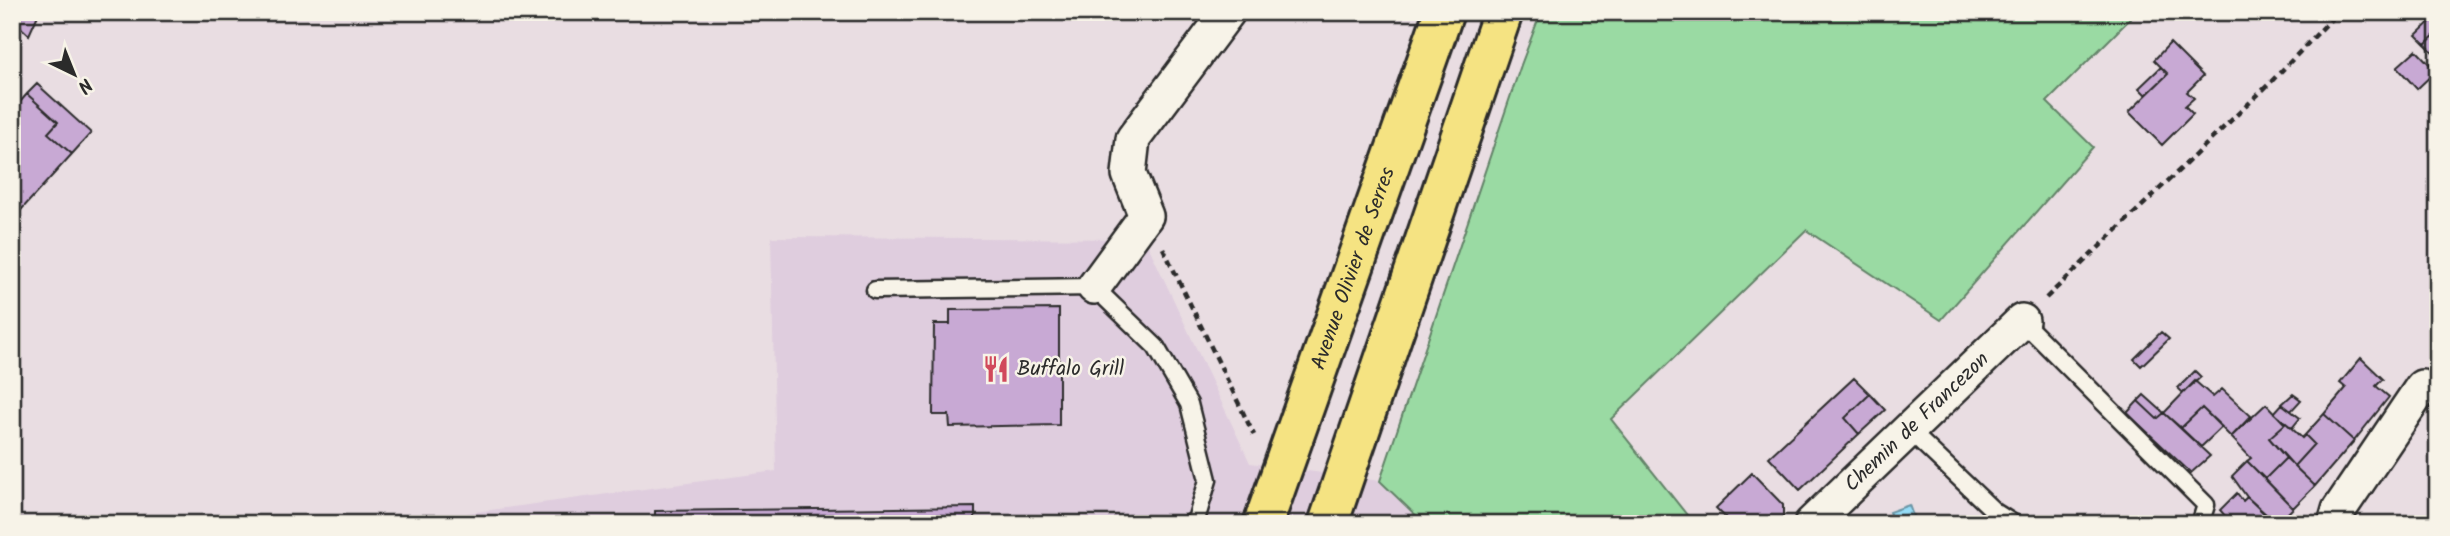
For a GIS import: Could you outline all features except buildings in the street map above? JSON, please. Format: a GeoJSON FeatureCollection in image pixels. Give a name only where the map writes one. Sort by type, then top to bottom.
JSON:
{"type":"FeatureCollection","features":[{"type":"Feature","properties":{"kind":"main road","name":"Avenue Olivier de Serres"},"geometry":{"type":"LineString","coordinates":[[1263,524],[1444,12]]}},
{"type":"Feature","properties":{"kind":"main road"},"geometry":{"type":"LineString","coordinates":[[1328,524],[1503,12]]}},
{"type":"Feature","properties":{"kind":"street"},"geometry":{"type":"LineString","coordinates":[[1094,288],[1146,216],[1129,174],[1133,139],[1228,12]]}},
{"type":"Feature","properties":{"kind":"street","name":"Chemin de Francezon"},"geometry":{"type":"LineString","coordinates":[[1811,524],[2022,321]]}},
{"type":"Feature","properties":{"kind":"street"},"geometry":{"type":"LineString","coordinates":[[2335,524],[2339,510],[2421,387]]}},
{"type":"Feature","properties":{"kind":"lane"},"geometry":{"type":"LineString","coordinates":[[875,290],[1094,288],[1156,347],[1189,404],[1208,480],[1196,520],[1189,524]]}},
{"type":"Feature","properties":{"kind":"lane"},"geometry":{"type":"LineString","coordinates":[[2022,321],[2206,505],[2200,524]]}},
{"type":"Feature","properties":{"kind":"lane"},"geometry":{"type":"LineString","coordinates":[[1909,429],[1995,512],[2014,524]]}},
{"type":"Feature","properties":{"kind":"path"},"geometry":{"type":"LineString","coordinates":[[2022,321],[2268,85],[2338,12]]}},
{"type":"Feature","properties":{"kind":"path"},"geometry":{"type":"LineString","coordinates":[[1146,216],[1259,444]]}},
{"type":"Feature","properties":{"kind":"shaded area"},"geometry":{"type":"Polygon","coordinates":[[[771,237],[1145,239],[1250,463],[1380,481],[1425,524],[465,524],[468,513],[776,471],[771,237]]]}},
{"type":"Feature","properties":{"kind":"green space"},"geometry":{"type":"Polygon","coordinates":[[[1541,12],[2137,12],[2047,102],[2093,147],[1941,320],[1806,230],[1611,419],[1694,524],[1425,524],[1380,481],[1541,12]]]}},
{"type":"Feature","properties":{"kind":"water"},"geometry":{"type":"Polygon","coordinates":[[[1909,505],[1916,524],[1894,524],[1889,512],[1909,505]]]}},
{"type":"Feature","properties":{"kind":"place","name":"Buffalo Grill"},"geometry":{"type":"Point","coordinates":[996,369]}}]}
